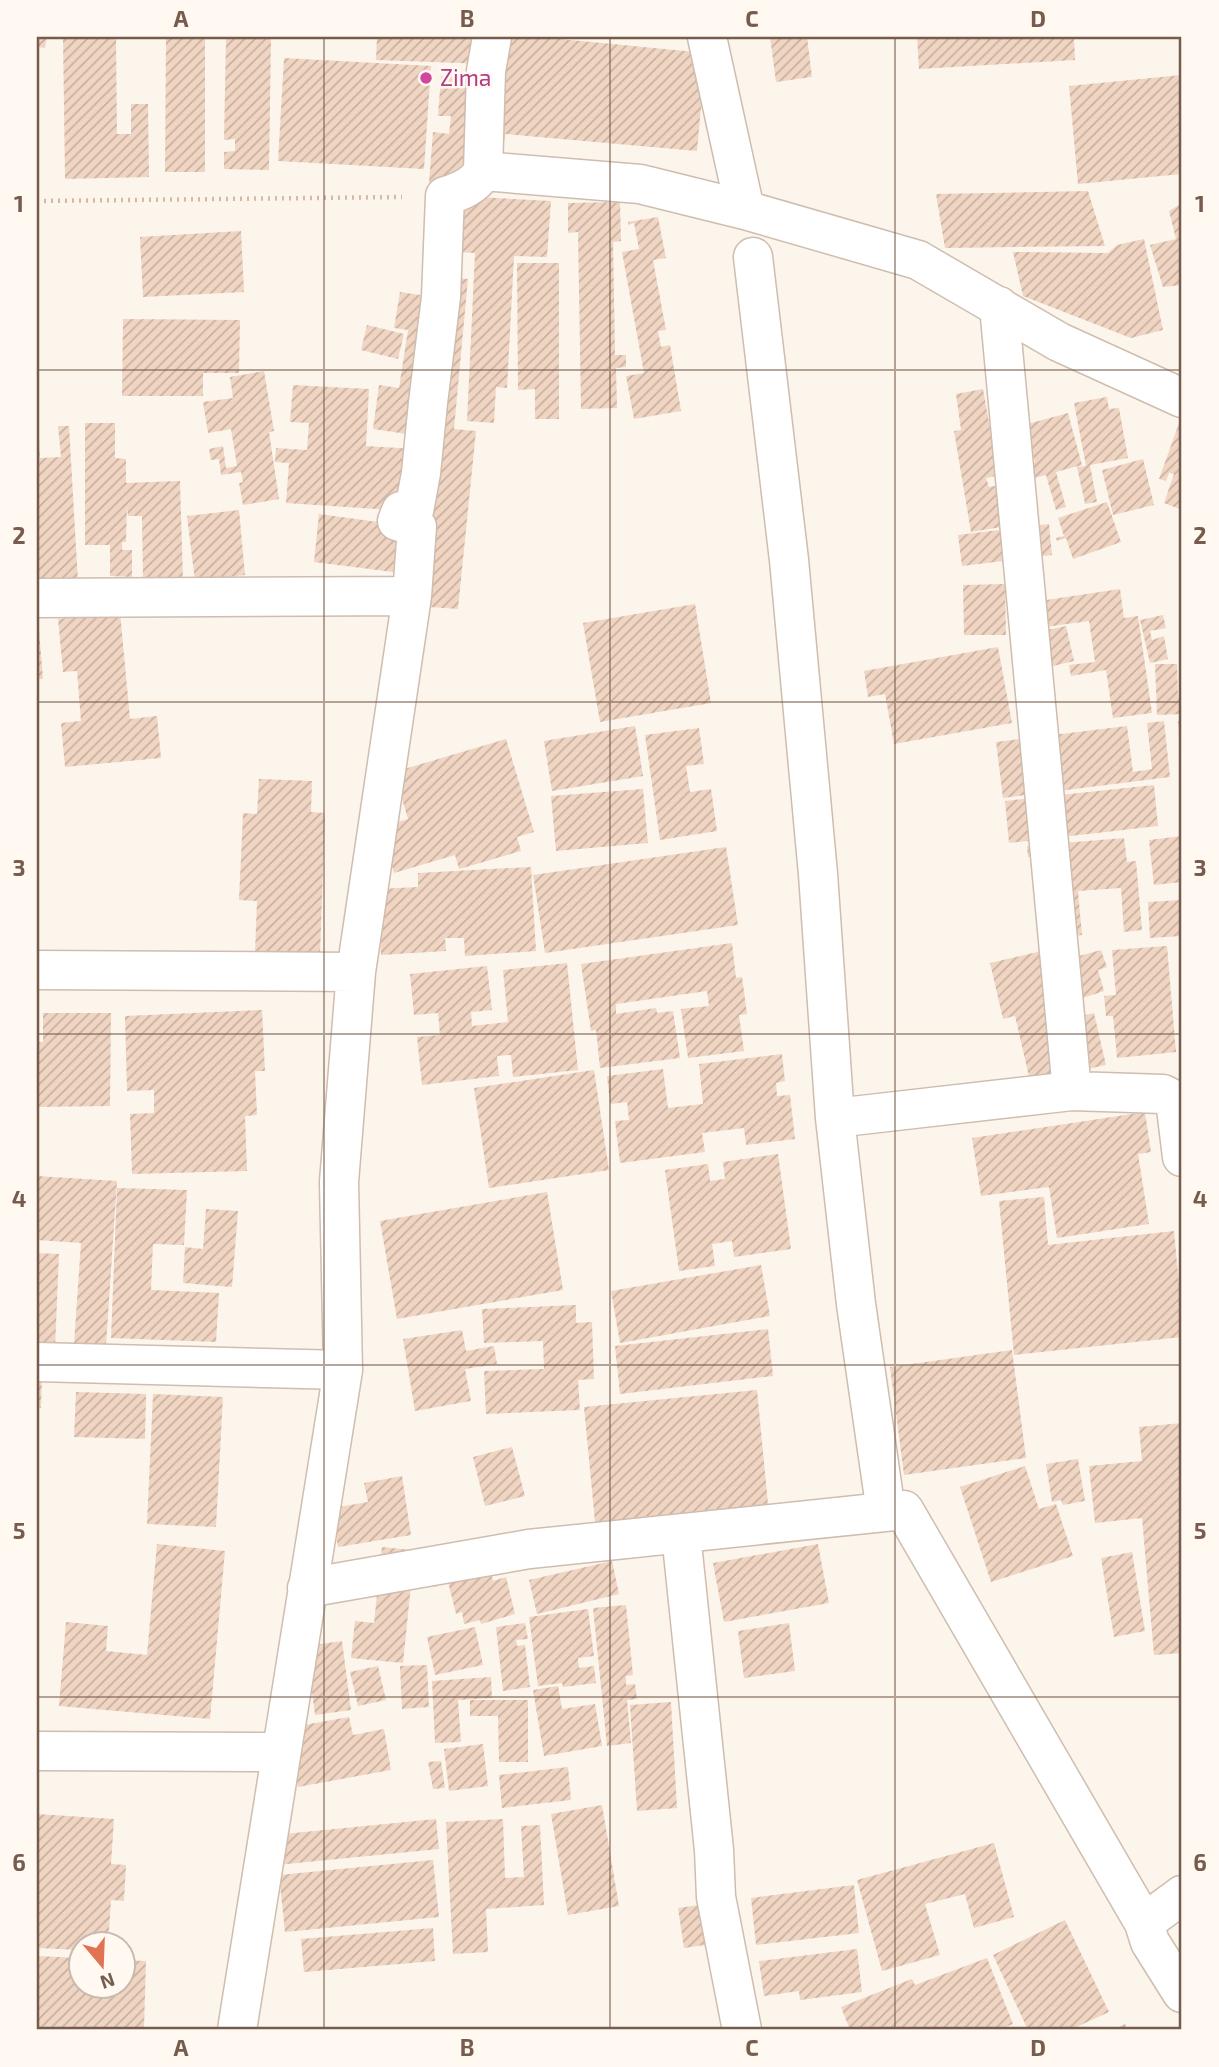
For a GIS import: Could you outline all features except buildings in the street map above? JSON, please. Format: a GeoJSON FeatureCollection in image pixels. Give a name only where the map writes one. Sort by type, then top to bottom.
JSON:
{"type":"FeatureCollection","features":[{"type":"Feature","properties":{"kind":"street"},"geometry":{"type":"LineString","coordinates":[[237,2030],[343,1370],[339,1182],[356,972],[412,596],[417,527],[397,521],[401,512],[414,511],[421,473],[441,297],[444,196],[471,186],[483,171],[486,71],[492,37]]}},
{"type":"Feature","properties":{"kind":"street"},"geometry":{"type":"LineString","coordinates":[[707,37],[745,210]]}},
{"type":"Feature","properties":{"kind":"street"},"geometry":{"type":"LineString","coordinates":[[483,171],[640,184],[745,210],[918,260],[1059,342],[1182,398]]}},
{"type":"Feature","properties":{"kind":"street"},"geometry":{"type":"LineString","coordinates":[[753,257],[792,587],[818,874],[835,1118],[856,1304],[886,1512]]}},
{"type":"Feature","properties":{"kind":"street"},"geometry":{"type":"LineString","coordinates":[[999,306],[1073,1091]]}},
{"type":"Feature","properties":{"kind":"street"},"geometry":{"type":"LineString","coordinates":[[37,598],[412,596]]}},
{"type":"Feature","properties":{"kind":"street"},"geometry":{"type":"LineString","coordinates":[[37,970],[356,972]]}},
{"type":"Feature","properties":{"kind":"street"},"geometry":{"type":"LineString","coordinates":[[835,1118],[1073,1091],[1163,1094],[1179,1102],[1182,1157]]}},
{"type":"Feature","properties":{"kind":"street"},"geometry":{"type":"LineString","coordinates":[[37,1362],[343,1370]]}},
{"type":"Feature","properties":{"kind":"street"},"geometry":{"type":"LineString","coordinates":[[307,1588],[518,1551],[904,1510],[1144,1923],[1150,1942],[1182,1993]]}},
{"type":"Feature","properties":{"kind":"street"},"geometry":{"type":"LineString","coordinates":[[681,1534],[714,1850],[716,1897],[742,2030]]}},
{"type":"Feature","properties":{"kind":"street"},"geometry":{"type":"LineString","coordinates":[[37,1751],[281,1752]]}},
{"type":"Feature","properties":{"kind":"street"},"geometry":{"type":"LineString","coordinates":[[1144,1923],[1182,1895]]}},
{"type":"Feature","properties":{"kind":"path"},"geometry":{"type":"LineString","coordinates":[[37,201],[444,196]]}},
{"type":"Feature","properties":{"kind":"place","name":"Zima"},"geometry":{"type":"Point","coordinates":[426,78]}}]}
